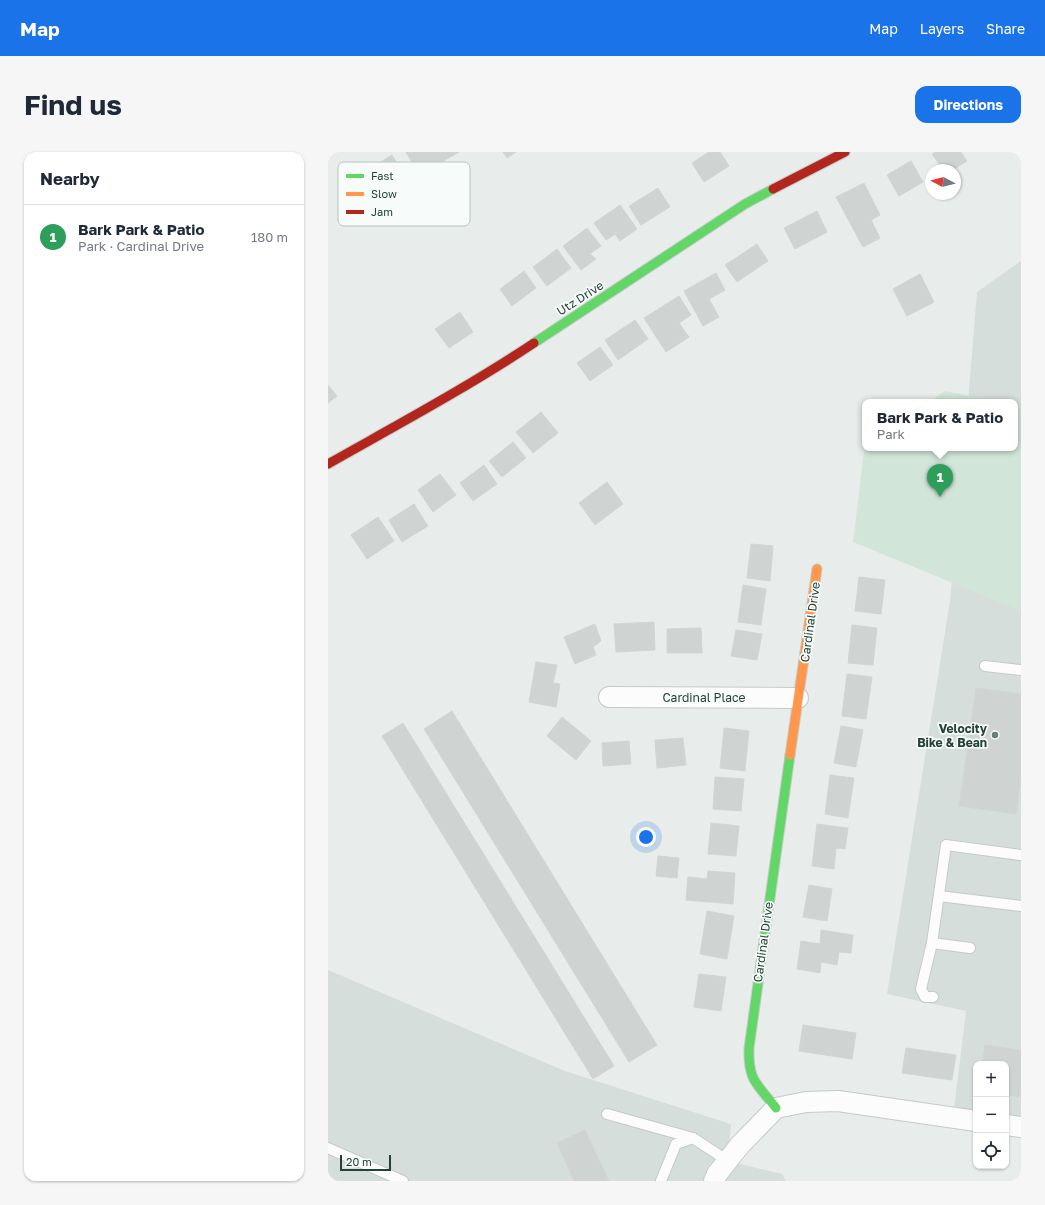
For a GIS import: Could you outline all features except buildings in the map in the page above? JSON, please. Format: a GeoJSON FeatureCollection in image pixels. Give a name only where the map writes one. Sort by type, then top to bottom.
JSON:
{"type":"FeatureCollection","features":[{"type":"Feature","properties":{"kind":"street","name":"Utz Drive"},"geometry":{"type":"LineString","coordinates":[[328,464],[501,365],[745,204],[786,181],[845,152]]}},
{"type":"Feature","properties":{"kind":"street","name":"Cardinal Drive"},"geometry":{"type":"LineString","coordinates":[[776,1108],[755,1083],[748,1059],[749,1043],[817,569]]}},
{"type":"Feature","properties":{"kind":"street","name":"Cardinal Place"},"geometry":{"type":"LineString","coordinates":[[609,697],[798,698]]}},
{"type":"Feature","properties":{"kind":"street"},"geometry":{"type":"LineString","coordinates":[[714,1181],[717,1174],[740,1145],[776,1108],[806,1102],[838,1101],[973,1120]]}},
{"type":"Feature","properties":{"kind":"street"},"geometry":{"type":"LineString","coordinates":[[1009,1125],[1021,1127]]}},
{"type":"Feature","properties":{"kind":"lane"},"geometry":{"type":"LineString","coordinates":[[984,666],[1021,670]]}},
{"type":"Feature","properties":{"kind":"lane"},"geometry":{"type":"LineString","coordinates":[[932,997],[925,997],[921,989],[932,943],[946,845],[1021,855]]}},
{"type":"Feature","properties":{"kind":"lane"},"geometry":{"type":"LineString","coordinates":[[939,896],[1021,906]]}},
{"type":"Feature","properties":{"kind":"lane"},"geometry":{"type":"LineString","coordinates":[[932,943],[970,948]]}},
{"type":"Feature","properties":{"kind":"lane"},"geometry":{"type":"LineString","coordinates":[[607,1114],[694,1138],[728,1161]]}},
{"type":"Feature","properties":{"kind":"lane"},"geometry":{"type":"LineString","coordinates":[[661,1181],[676,1144],[694,1138]]}},
{"type":"Feature","properties":{"kind":"lane"},"geometry":{"type":"LineString","coordinates":[[328,1148],[403,1181]]}},
{"type":"Feature","properties":{"kind":"shaded area"},"geometry":{"type":"Polygon","coordinates":[[[1021,261],[1021,1127],[1009,1125],[1009,1061],[973,1061],[973,1120],[953,1117],[966,1011],[887,994],[950,601],[964,451],[1018,451],[1018,399],[968,399],[977,292],[1021,261]]]}},
{"type":"Feature","properties":{"kind":"shaded area"},"geometry":{"type":"Polygon","coordinates":[[[328,970],[565,1071],[731,1124],[728,1161],[782,1174],[786,1181],[328,1181],[328,970]]]}},
{"type":"Feature","properties":{"kind":"green space"},"geometry":{"type":"Polygon","coordinates":[[[944,391],[987,399],[934,399],[944,391]]]}},
{"type":"Feature","properties":{"kind":"green space"},"geometry":{"type":"Polygon","coordinates":[[[1018,404],[1021,405],[1021,611],[853,542],[864,452],[1018,451],[1018,404]]]}},
{"type":"Feature","properties":{"kind":"traffic: fast"},"geometry":{"type":"LineString","coordinates":[[534,343],[745,204],[773,189]]}},
{"type":"Feature","properties":{"kind":"traffic: fast"},"geometry":{"type":"LineString","coordinates":[[776,1108],[759,1087],[752,1075],[750,1068],[749,1048],[790,755]]}},
{"type":"Feature","properties":{"kind":"traffic: slow"},"geometry":{"type":"LineString","coordinates":[[790,755],[817,569]]}},
{"type":"Feature","properties":{"kind":"traffic: jam"},"geometry":{"type":"LineString","coordinates":[[773,189],[845,152]]}},
{"type":"Feature","properties":{"kind":"traffic: jam"},"geometry":{"type":"LineString","coordinates":[[328,464],[458,390],[534,343]]}},
{"type":"Feature","properties":{"kind":"place","name":"Bark Park & Patio"},"geometry":{"type":"Point","coordinates":[940,497]}},
{"type":"Feature","properties":{"kind":"place","name":"Velocity Bike & Bean"},"geometry":{"type":"Point","coordinates":[995,735]}}]}
